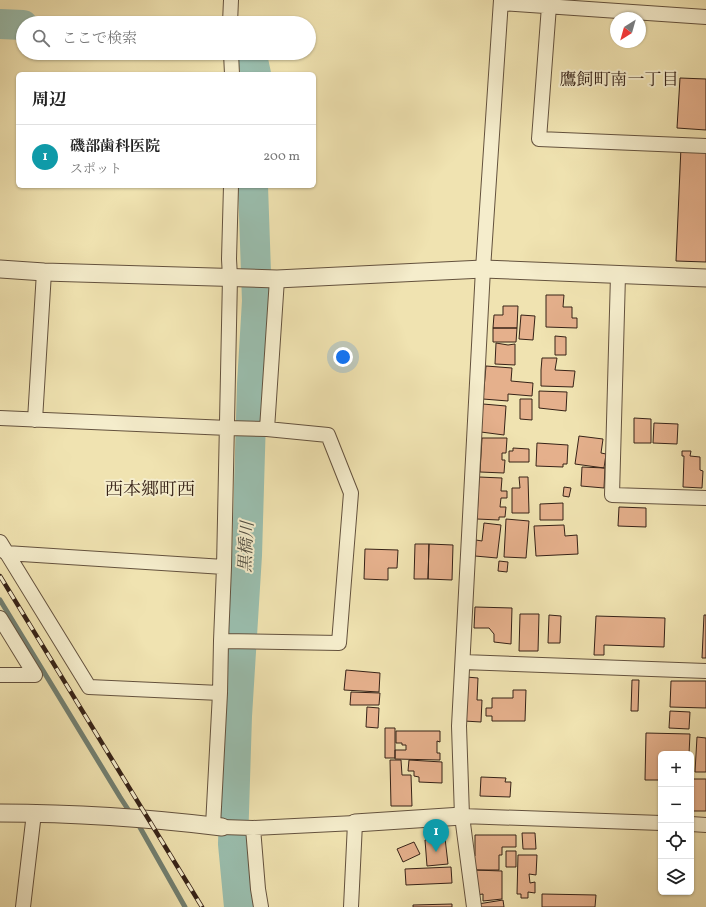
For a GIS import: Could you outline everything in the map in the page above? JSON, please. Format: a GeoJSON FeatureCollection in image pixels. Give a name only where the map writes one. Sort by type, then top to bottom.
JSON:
{"type":"FeatureCollection","features":[{"type":"Feature","properties":{"kind":"street"},"geometry":{"type":"LineString","coordinates":[[230,16],[231,0]]}},
{"type":"Feature","properties":{"kind":"street"},"geometry":{"type":"LineString","coordinates":[[474,907],[462,816],[459,726],[483,269],[501,1],[549,6],[706,17]]}},
{"type":"Feature","properties":{"kind":"street"},"geometry":{"type":"LineString","coordinates":[[549,6],[539,138],[706,146]]}},
{"type":"Feature","properties":{"kind":"street"},"geometry":{"type":"LineString","coordinates":[[231,60],[232,72]]}},
{"type":"Feature","properties":{"kind":"street"},"geometry":{"type":"LineString","coordinates":[[218,826],[221,641],[228,428],[231,188]]}},
{"type":"Feature","properties":{"kind":"street"},"geometry":{"type":"LineString","coordinates":[[0,269],[44,272],[277,279],[483,269],[706,278]]}},
{"type":"Feature","properties":{"kind":"street"},"geometry":{"type":"LineString","coordinates":[[35,420],[44,272]]}},
{"type":"Feature","properties":{"kind":"street"},"geometry":{"type":"LineString","coordinates":[[618,275],[612,495],[706,498]]}},
{"type":"Feature","properties":{"kind":"street"},"geometry":{"type":"LineString","coordinates":[[267,429],[277,279]]}},
{"type":"Feature","properties":{"kind":"street"},"geometry":{"type":"LineString","coordinates":[[0,418],[267,429],[328,435],[351,493],[339,643],[221,641]]}},
{"type":"Feature","properties":{"kind":"street"},"geometry":{"type":"LineString","coordinates":[[3,548],[224,567]]}},
{"type":"Feature","properties":{"kind":"street"},"geometry":{"type":"LineString","coordinates":[[3,548],[89,687],[220,693]]}},
{"type":"Feature","properties":{"kind":"street"},"geometry":{"type":"LineString","coordinates":[[0,618],[35,675],[0,675]]}},
{"type":"Feature","properties":{"kind":"street"},"geometry":{"type":"LineString","coordinates":[[463,662],[706,671]]}},
{"type":"Feature","properties":{"kind":"street"},"geometry":{"type":"LineString","coordinates":[[0,813],[34,813],[148,819],[248,828],[462,816],[658,823]]}},
{"type":"Feature","properties":{"kind":"street"},"geometry":{"type":"LineString","coordinates":[[23,907],[34,813]]}},
{"type":"Feature","properties":{"kind":"street"},"geometry":{"type":"LineString","coordinates":[[351,907],[355,823]]}},
{"type":"Feature","properties":{"kind":"street"},"geometry":{"type":"LineString","coordinates":[[694,824],[706,825]]}},
{"type":"Feature","properties":{"kind":"street"},"geometry":{"type":"LineString","coordinates":[[248,828],[261,907]]}},
{"type":"Feature","properties":{"kind":"building"},"geometry":{"type":"Polygon","coordinates":[[[680,78],[706,79],[706,130],[677,128],[680,78]]]}},
{"type":"Feature","properties":{"kind":"building"},"geometry":{"type":"Polygon","coordinates":[[[681,147],[706,149],[706,262],[676,261],[681,147]]]}},
{"type":"Feature","properties":{"kind":"building"},"geometry":{"type":"Polygon","coordinates":[[[546,295],[564,295],[563,307],[572,307],[572,318],[577,318],[577,328],[546,327],[546,295]]]}},
{"type":"Feature","properties":{"kind":"building"},"geometry":{"type":"Polygon","coordinates":[[[503,306],[518,306],[517,328],[493,328],[494,315],[503,315],[503,306]]]}},
{"type":"Feature","properties":{"kind":"building"},"geometry":{"type":"Polygon","coordinates":[[[521,315],[535,316],[533,340],[519,339],[521,315]]]}},
{"type":"Feature","properties":{"kind":"building"},"geometry":{"type":"Polygon","coordinates":[[[493,328],[517,328],[516,342],[493,342],[493,328]]]}},
{"type":"Feature","properties":{"kind":"building"},"geometry":{"type":"Polygon","coordinates":[[[555,336],[566,337],[566,355],[555,355],[555,336]]]}},
{"type":"Feature","properties":{"kind":"building"},"geometry":{"type":"Polygon","coordinates":[[[496,343],[508,345],[515,344],[515,365],[495,364],[496,343]]]}},
{"type":"Feature","properties":{"kind":"building"},"geometry":{"type":"Polygon","coordinates":[[[542,358],[557,358],[555,370],[575,371],[573,387],[541,386],[542,358]]]}},
{"type":"Feature","properties":{"kind":"building"},"geometry":{"type":"Polygon","coordinates":[[[486,366],[512,368],[511,381],[533,383],[532,396],[508,394],[508,401],[483,399],[486,366]]]}},
{"type":"Feature","properties":{"kind":"building"},"geometry":{"type":"Polygon","coordinates":[[[539,391],[567,392],[566,411],[539,408],[539,391]]]}},
{"type":"Feature","properties":{"kind":"building"},"geometry":{"type":"Polygon","coordinates":[[[520,399],[532,399],[532,420],[520,419],[520,399]]]}},
{"type":"Feature","properties":{"kind":"building"},"geometry":{"type":"Polygon","coordinates":[[[483,404],[506,406],[504,435],[481,432],[483,404]]]}},
{"type":"Feature","properties":{"kind":"building"},"geometry":{"type":"Polygon","coordinates":[[[634,418],[651,419],[651,443],[634,443],[634,418]]]}},
{"type":"Feature","properties":{"kind":"building"},"geometry":{"type":"Polygon","coordinates":[[[654,423],[678,424],[677,444],[653,443],[654,423]]]}},
{"type":"Feature","properties":{"kind":"building"},"geometry":{"type":"Polygon","coordinates":[[[579,436],[603,439],[601,453],[606,454],[604,468],[575,464],[579,436]]]}},
{"type":"Feature","properties":{"kind":"building"},"geometry":{"type":"Polygon","coordinates":[[[482,438],[507,438],[506,453],[502,453],[502,460],[505,460],[504,473],[480,472],[482,438]]]}},
{"type":"Feature","properties":{"kind":"building"},"geometry":{"type":"Polygon","coordinates":[[[537,443],[568,445],[567,464],[563,464],[563,467],[536,466],[537,443]]]}},
{"type":"Feature","properties":{"kind":"building"},"geometry":{"type":"Polygon","coordinates":[[[513,448],[529,449],[529,462],[509,462],[509,451],[513,451],[513,448]]]}},
{"type":"Feature","properties":{"kind":"building"},"geometry":{"type":"Polygon","coordinates":[[[682,451],[691,451],[690,456],[700,457],[700,470],[703,471],[702,488],[683,487],[684,456],[682,456],[682,451]]]}},
{"type":"Feature","properties":{"kind":"building"},"geometry":{"type":"Polygon","coordinates":[[[582,467],[605,468],[604,488],[581,486],[582,467]]]}},
{"type":"Feature","properties":{"kind":"building"},"geometry":{"type":"Polygon","coordinates":[[[479,477],[502,478],[501,491],[507,491],[507,498],[501,498],[500,507],[506,507],[505,517],[499,517],[499,520],[477,519],[479,477]]]}},
{"type":"Feature","properties":{"kind":"building"},"geometry":{"type":"Polygon","coordinates":[[[519,477],[528,477],[529,513],[512,513],[512,488],[520,488],[519,477]]]}},
{"type":"Feature","properties":{"kind":"building"},"geometry":{"type":"Polygon","coordinates":[[[564,487],[571,488],[569,497],[563,496],[564,487]]]}},
{"type":"Feature","properties":{"kind":"building"},"geometry":{"type":"Polygon","coordinates":[[[563,503],[563,520],[540,520],[540,504],[563,503]]]}},
{"type":"Feature","properties":{"kind":"building"},"geometry":{"type":"Polygon","coordinates":[[[619,507],[646,508],[646,527],[618,526],[619,507]]]}},
{"type":"Feature","properties":{"kind":"building"},"geometry":{"type":"Polygon","coordinates":[[[506,519],[529,521],[526,558],[504,557],[506,519]]]}},
{"type":"Feature","properties":{"kind":"building"},"geometry":{"type":"Polygon","coordinates":[[[484,523],[501,525],[497,558],[475,556],[476,540],[482,541],[484,523]]]}},
{"type":"Feature","properties":{"kind":"building"},"geometry":{"type":"Polygon","coordinates":[[[564,525],[565,536],[577,535],[578,554],[536,556],[534,526],[564,525]]]}},
{"type":"Feature","properties":{"kind":"building"},"geometry":{"type":"Polygon","coordinates":[[[415,544],[429,544],[428,579],[414,579],[415,544]]]}},
{"type":"Feature","properties":{"kind":"building"},"geometry":{"type":"Polygon","coordinates":[[[429,544],[453,545],[452,580],[428,579],[429,544]]]}},
{"type":"Feature","properties":{"kind":"building"},"geometry":{"type":"Polygon","coordinates":[[[365,549],[398,550],[397,568],[388,568],[388,580],[364,579],[365,549]]]}},
{"type":"Feature","properties":{"kind":"building"},"geometry":{"type":"Polygon","coordinates":[[[499,561],[508,562],[507,572],[498,571],[499,561]]]}},
{"type":"Feature","properties":{"kind":"building"},"geometry":{"type":"Polygon","coordinates":[[[475,607],[512,608],[511,644],[494,642],[494,634],[489,628],[474,628],[475,607]]]}},
{"type":"Feature","properties":{"kind":"building"},"geometry":{"type":"Polygon","coordinates":[[[520,614],[539,614],[538,651],[519,651],[520,614]]]}},
{"type":"Feature","properties":{"kind":"building"},"geometry":{"type":"Polygon","coordinates":[[[549,615],[561,616],[560,643],[548,643],[549,615]]]}},
{"type":"Feature","properties":{"kind":"building"},"geometry":{"type":"Polygon","coordinates":[[[704,615],[706,615],[706,658],[702,658],[704,615]]]}},
{"type":"Feature","properties":{"kind":"building"},"geometry":{"type":"Polygon","coordinates":[[[596,616],[665,618],[664,647],[604,645],[604,655],[594,655],[596,616]]]}},
{"type":"Feature","properties":{"kind":"building"},"geometry":{"type":"Polygon","coordinates":[[[346,670],[380,673],[379,692],[344,690],[346,670]]]}},
{"type":"Feature","properties":{"kind":"building"},"geometry":{"type":"Polygon","coordinates":[[[466,677],[478,678],[477,700],[482,700],[481,722],[464,721],[466,677]]]}},
{"type":"Feature","properties":{"kind":"building"},"geometry":{"type":"Polygon","coordinates":[[[632,680],[639,680],[638,711],[631,711],[632,680]]]}},
{"type":"Feature","properties":{"kind":"building"},"geometry":{"type":"Polygon","coordinates":[[[671,681],[706,681],[706,708],[670,707],[671,681]]]}},
{"type":"Feature","properties":{"kind":"building"},"geometry":{"type":"Polygon","coordinates":[[[513,690],[526,690],[525,721],[492,721],[492,716],[486,716],[486,708],[492,708],[492,698],[513,698],[513,690]]]}},
{"type":"Feature","properties":{"kind":"building"},"geometry":{"type":"Polygon","coordinates":[[[351,692],[380,693],[379,705],[350,705],[351,692]]]}},
{"type":"Feature","properties":{"kind":"building"},"geometry":{"type":"Polygon","coordinates":[[[367,707],[379,708],[378,728],[366,727],[367,707]]]}},
{"type":"Feature","properties":{"kind":"building"},"geometry":{"type":"Polygon","coordinates":[[[670,711],[690,712],[689,729],[669,728],[670,711]]]}},
{"type":"Feature","properties":{"kind":"building"},"geometry":{"type":"Polygon","coordinates":[[[385,728],[395,728],[395,758],[385,758],[385,728]]]}},
{"type":"Feature","properties":{"kind":"building"},"geometry":{"type":"Polygon","coordinates":[[[396,731],[440,731],[440,742],[437,741],[437,753],[440,753],[440,760],[395,759],[395,750],[406,750],[406,745],[396,743],[396,731]]]}},
{"type":"Feature","properties":{"kind":"building"},"geometry":{"type":"Polygon","coordinates":[[[646,733],[690,734],[689,751],[658,751],[658,780],[645,780],[646,733]]]}},
{"type":"Feature","properties":{"kind":"building"},"geometry":{"type":"Polygon","coordinates":[[[697,737],[706,738],[706,772],[695,772],[697,737]]]}},
{"type":"Feature","properties":{"kind":"building"},"geometry":{"type":"Polygon","coordinates":[[[390,760],[401,760],[402,775],[411,775],[412,806],[391,806],[390,760]]]}},
{"type":"Feature","properties":{"kind":"building"},"geometry":{"type":"Polygon","coordinates":[[[409,760],[442,762],[442,783],[419,782],[419,777],[414,776],[414,771],[408,771],[409,760]]]}},
{"type":"Feature","properties":{"kind":"building"},"geometry":{"type":"Polygon","coordinates":[[[481,777],[506,778],[505,782],[511,782],[510,797],[480,796],[481,777]]]}},
{"type":"Feature","properties":{"kind":"building"},"geometry":{"type":"Polygon","coordinates":[[[694,779],[706,779],[706,811],[694,811],[694,779]]]}},
{"type":"Feature","properties":{"kind":"building"},"geometry":{"type":"Polygon","coordinates":[[[522,833],[535,833],[536,849],[523,849],[522,833]]]}},
{"type":"Feature","properties":{"kind":"building"},"geometry":{"type":"Polygon","coordinates":[[[475,835],[516,835],[516,847],[502,847],[502,855],[499,855],[499,870],[474,870],[475,835]]]}},
{"type":"Feature","properties":{"kind":"building"},"geometry":{"type":"Polygon","coordinates":[[[445,838],[448,864],[427,866],[425,840],[445,838]]]}},
{"type":"Feature","properties":{"kind":"building"},"geometry":{"type":"Polygon","coordinates":[[[414,842],[420,854],[403,862],[397,849],[414,842]]]}},
{"type":"Feature","properties":{"kind":"building"},"geometry":{"type":"Polygon","coordinates":[[[506,851],[516,851],[516,867],[506,867],[506,851]]]}},
{"type":"Feature","properties":{"kind":"building"},"geometry":{"type":"Polygon","coordinates":[[[518,855],[537,855],[536,875],[529,874],[530,883],[535,882],[535,893],[528,892],[528,898],[521,898],[521,894],[517,894],[518,855]]]}},
{"type":"Feature","properties":{"kind":"building"},"geometry":{"type":"Polygon","coordinates":[[[451,867],[452,883],[406,885],[405,869],[451,867]]]}},
{"type":"Feature","properties":{"kind":"building"},"geometry":{"type":"Polygon","coordinates":[[[475,870],[502,871],[502,899],[483,901],[483,894],[476,895],[475,870]]]}},
{"type":"Feature","properties":{"kind":"building"},"geometry":{"type":"Polygon","coordinates":[[[542,894],[596,895],[595,907],[542,907],[542,894]]]}},
{"type":"Feature","properties":{"kind":"building"},"geometry":{"type":"Polygon","coordinates":[[[503,900],[504,907],[478,907],[478,904],[503,900]]]}},
{"type":"Feature","properties":{"kind":"building"},"geometry":{"type":"Polygon","coordinates":[[[452,904],[452,907],[413,907],[413,905],[452,904]]]}},
{"type":"Feature","properties":{"kind":"waterway","name":"黒橋川"},"geometry":{"type":"LineString","coordinates":[[0,24],[16,25]]}},
{"type":"Feature","properties":{"kind":"waterway","name":"黒橋川"},"geometry":{"type":"LineString","coordinates":[[253,60],[256,72]]}},
{"type":"Feature","properties":{"kind":"waterway","name":"黒橋川"},"geometry":{"type":"LineString","coordinates":[[239,907],[233,844],[237,716],[247,555],[252,384],[257,301],[253,188]]}},
{"type":"Feature","properties":{"kind":"waterway"},"geometry":{"type":"LineString","coordinates":[[0,600],[131,814]]}},
{"type":"Feature","properties":{"kind":"waterway"},"geometry":{"type":"LineString","coordinates":[[137,822],[185,907]]}},
{"type":"Feature","properties":{"kind":"railway"},"geometry":{"type":"LineString","coordinates":[[0,576],[202,907]]}},
{"type":"Feature","properties":{"kind":"place","name":"磯部歯科医院"},"geometry":{"type":"Point","coordinates":[436,852]}},
{"type":"Feature","properties":{"kind":"district","name":"鷹飼町南一丁目"},"geometry":{"type":"Point","coordinates":[619,80]}},
{"type":"Feature","properties":{"kind":"district","name":"西本郷町西"},"geometry":{"type":"Point","coordinates":[150,490]}}]}
